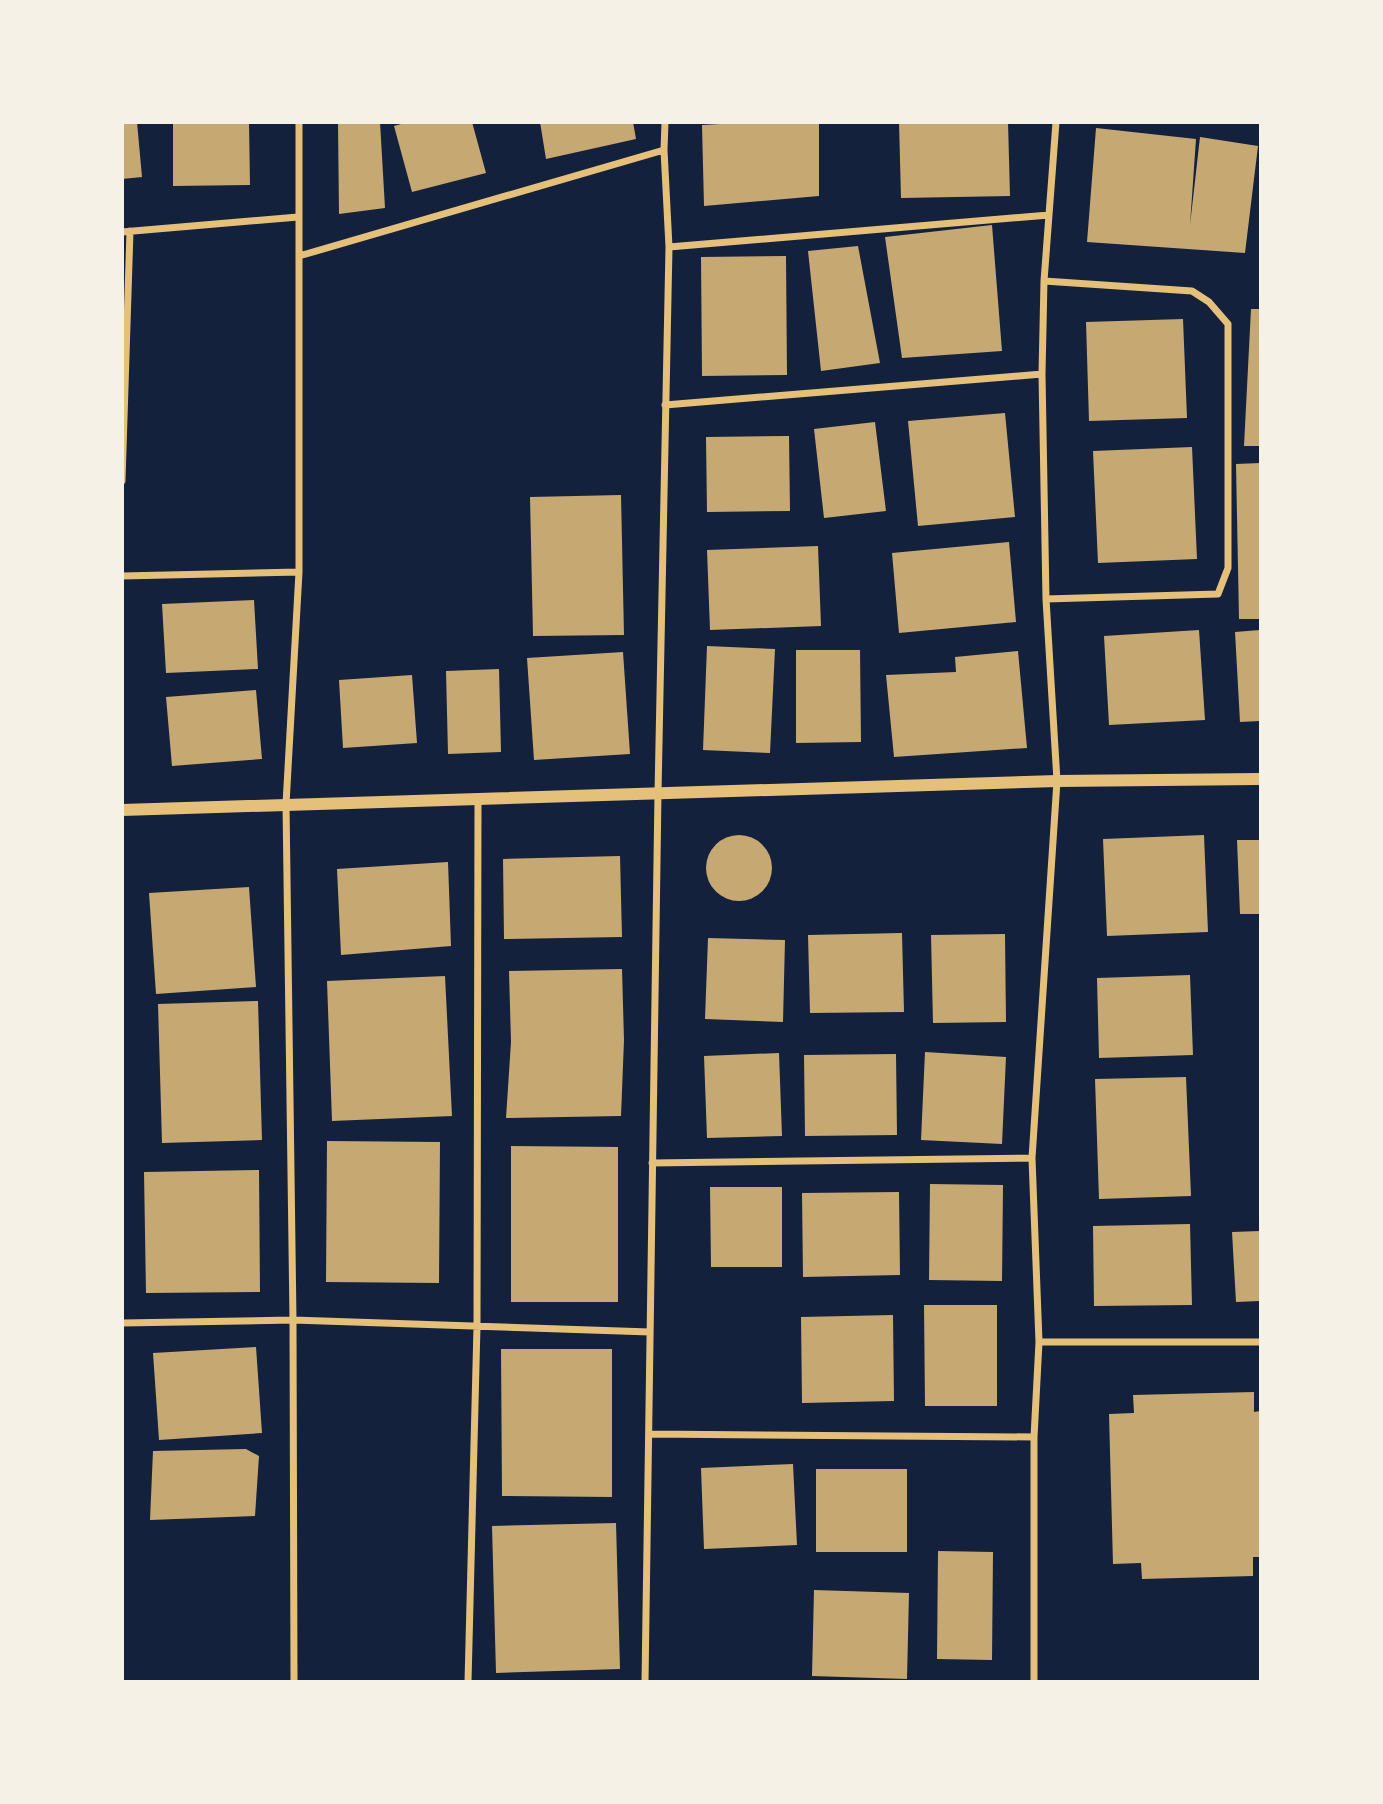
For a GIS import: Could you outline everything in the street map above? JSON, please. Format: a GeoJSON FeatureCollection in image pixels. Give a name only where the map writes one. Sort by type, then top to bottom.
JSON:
{"type":"FeatureCollection","features":[{"type":"Feature","properties":{"kind":"street"},"geometry":{"type":"LineString","coordinates":[[294,1682],[293,1320],[286,804],[299,572],[299,122]]}},
{"type":"Feature","properties":{"kind":"street"},"geometry":{"type":"LineString","coordinates":[[645,1682],[669,247],[665,122]]}},
{"type":"Feature","properties":{"kind":"street"},"geometry":{"type":"LineString","coordinates":[[1034,1682],[1034,1437],[1039,1342],[1032,1157],[1058,782],[1045,600],[1042,374],[1044,281],[1056,122]]}},
{"type":"Feature","properties":{"kind":"street"},"geometry":{"type":"LineString","coordinates":[[299,256],[664,150]]}},
{"type":"Feature","properties":{"kind":"street"},"geometry":{"type":"LineString","coordinates":[[669,247],[1049,215]]}},
{"type":"Feature","properties":{"kind":"street"},"geometry":{"type":"LineString","coordinates":[[122,481],[126,232],[298,217]]}},
{"type":"Feature","properties":{"kind":"street"},"geometry":{"type":"LineString","coordinates":[[1044,281],[1192,290],[1209,302],[1228,324],[1228,568],[1217,594],[1045,600]]}},
{"type":"Feature","properties":{"kind":"street"},"geometry":{"type":"LineString","coordinates":[[666,405],[1042,374]]}},
{"type":"Feature","properties":{"kind":"street"},"geometry":{"type":"LineString","coordinates":[[122,576],[299,572]]}},
{"type":"Feature","properties":{"kind":"street"},"geometry":{"type":"LineString","coordinates":[[122,810],[1058,782],[1261,779]]}},
{"type":"Feature","properties":{"kind":"street"},"geometry":{"type":"LineString","coordinates":[[468,1682],[477,1326],[478,799]]}},
{"type":"Feature","properties":{"kind":"street"},"geometry":{"type":"LineString","coordinates":[[652,1163],[1032,1157]]}},
{"type":"Feature","properties":{"kind":"street"},"geometry":{"type":"LineString","coordinates":[[122,1323],[293,1320],[650,1332]]}},
{"type":"Feature","properties":{"kind":"street"},"geometry":{"type":"LineString","coordinates":[[1039,1342],[1261,1342]]}},
{"type":"Feature","properties":{"kind":"street"},"geometry":{"type":"LineString","coordinates":[[649,1434],[1034,1437]]}},
{"type":"Feature","properties":{"kind":"building"},"geometry":{"type":"Polygon","coordinates":[[[122,122],[137,122],[142,177],[122,179],[122,122]]]}},
{"type":"Feature","properties":{"kind":"building"},"geometry":{"type":"Polygon","coordinates":[[[173,122],[249,122],[250,185],[173,186],[173,122]]]}},
{"type":"Feature","properties":{"kind":"building"},"geometry":{"type":"Polygon","coordinates":[[[338,122],[380,122],[385,208],[339,214],[338,122]]]}},
{"type":"Feature","properties":{"kind":"building"},"geometry":{"type":"Polygon","coordinates":[[[408,122],[472,122],[486,173],[412,192],[394,126],[408,122]]]}},
{"type":"Feature","properties":{"kind":"building"},"geometry":{"type":"Polygon","coordinates":[[[540,122],[633,122],[636,139],[546,159],[540,122]]]}},
{"type":"Feature","properties":{"kind":"building"},"geometry":{"type":"Polygon","coordinates":[[[819,122],[819,196],[704,206],[702,125],[819,122]]]}},
{"type":"Feature","properties":{"kind":"building"},"geometry":{"type":"Polygon","coordinates":[[[899,122],[1008,122],[1010,196],[901,198],[899,122]]]}},
{"type":"Feature","properties":{"kind":"building"},"geometry":{"type":"Polygon","coordinates":[[[1096,128],[1196,139],[1190,225],[1200,137],[1258,146],[1245,253],[1087,242],[1096,128]]]}},
{"type":"Feature","properties":{"kind":"building"},"geometry":{"type":"Polygon","coordinates":[[[992,225],[1002,351],[902,358],[885,237],[992,225]]]}},
{"type":"Feature","properties":{"kind":"building"},"geometry":{"type":"Polygon","coordinates":[[[858,246],[880,363],[821,371],[808,251],[858,246]]]}},
{"type":"Feature","properties":{"kind":"building"},"geometry":{"type":"Polygon","coordinates":[[[786,256],[787,375],[702,376],[701,257],[786,256]]]}},
{"type":"Feature","properties":{"kind":"building"},"geometry":{"type":"Polygon","coordinates":[[[1251,309],[1260,309],[1260,446],[1244,446],[1251,309]]]}},
{"type":"Feature","properties":{"kind":"building"},"geometry":{"type":"Polygon","coordinates":[[[1183,319],[1187,418],[1089,421],[1086,322],[1183,319]]]}},
{"type":"Feature","properties":{"kind":"building"},"geometry":{"type":"Polygon","coordinates":[[[1005,413],[1015,517],[918,526],[908,421],[1005,413]]]}},
{"type":"Feature","properties":{"kind":"building"},"geometry":{"type":"Polygon","coordinates":[[[875,422],[886,511],[824,518],[814,429],[875,422]]]}},
{"type":"Feature","properties":{"kind":"building"},"geometry":{"type":"Polygon","coordinates":[[[789,436],[790,511],[707,512],[706,437],[789,436]]]}},
{"type":"Feature","properties":{"kind":"building"},"geometry":{"type":"Polygon","coordinates":[[[1192,447],[1197,559],[1098,563],[1093,451],[1192,447]]]}},
{"type":"Feature","properties":{"kind":"building"},"geometry":{"type":"Polygon","coordinates":[[[1260,463],[1260,619],[1239,619],[1236,464],[1260,463]]]}},
{"type":"Feature","properties":{"kind":"building"},"geometry":{"type":"Polygon","coordinates":[[[621,495],[624,635],[533,636],[530,497],[621,495]]]}},
{"type":"Feature","properties":{"kind":"building"},"geometry":{"type":"Polygon","coordinates":[[[1009,542],[1016,622],[899,633],[892,553],[1009,542]]]}},
{"type":"Feature","properties":{"kind":"building"},"geometry":{"type":"Polygon","coordinates":[[[818,546],[821,626],[710,630],[707,550],[818,546]]]}},
{"type":"Feature","properties":{"kind":"building"},"geometry":{"type":"Polygon","coordinates":[[[254,600],[258,669],[166,673],[162,604],[254,600]]]}},
{"type":"Feature","properties":{"kind":"building"},"geometry":{"type":"Polygon","coordinates":[[[1199,630],[1205,720],[1109,725],[1104,636],[1199,630]]]}},
{"type":"Feature","properties":{"kind":"building"},"geometry":{"type":"Polygon","coordinates":[[[1260,630],[1260,721],[1240,722],[1235,632],[1260,630]]]}},
{"type":"Feature","properties":{"kind":"building"},"geometry":{"type":"Polygon","coordinates":[[[707,646],[775,649],[770,753],[703,750],[707,646]]]}},
{"type":"Feature","properties":{"kind":"building"},"geometry":{"type":"Polygon","coordinates":[[[796,650],[860,650],[861,742],[796,743],[796,650]]]}},
{"type":"Feature","properties":{"kind":"building"},"geometry":{"type":"Polygon","coordinates":[[[1018,651],[1027,748],[894,757],[886,675],[956,672],[955,657],[1018,651]]]}},
{"type":"Feature","properties":{"kind":"building"},"geometry":{"type":"Polygon","coordinates":[[[623,652],[630,754],[534,760],[527,658],[623,652]]]}},
{"type":"Feature","properties":{"kind":"building"},"geometry":{"type":"Polygon","coordinates":[[[499,669],[501,752],[448,754],[446,671],[499,669]]]}},
{"type":"Feature","properties":{"kind":"building"},"geometry":{"type":"Polygon","coordinates":[[[412,675],[417,743],[343,748],[339,680],[412,675]]]}},
{"type":"Feature","properties":{"kind":"building"},"geometry":{"type":"Polygon","coordinates":[[[256,690],[262,759],[172,766],[166,697],[256,690]]]}},
{"type":"Feature","properties":{"kind":"building"},"geometry":{"type":"Polygon","coordinates":[[[739,835],[752,838],[762,845],[769,855],[772,868],[769,881],[762,891],[752,898],[739,901],[726,898],[716,891],[709,881],[706,868],[709,855],[716,845],[726,838],[739,835]]]}},
{"type":"Feature","properties":{"kind":"building"},"geometry":{"type":"Polygon","coordinates":[[[1204,835],[1208,932],[1107,936],[1103,839],[1204,835]]]}},
{"type":"Feature","properties":{"kind":"building"},"geometry":{"type":"Polygon","coordinates":[[[1237,840],[1260,840],[1260,914],[1240,914],[1237,840]]]}},
{"type":"Feature","properties":{"kind":"building"},"geometry":{"type":"Polygon","coordinates":[[[620,856],[622,937],[504,939],[503,859],[620,856]]]}},
{"type":"Feature","properties":{"kind":"building"},"geometry":{"type":"Polygon","coordinates":[[[448,862],[451,946],[341,955],[337,869],[448,862]]]}},
{"type":"Feature","properties":{"kind":"building"},"geometry":{"type":"Polygon","coordinates":[[[249,887],[256,987],[156,994],[149,893],[249,887]]]}},
{"type":"Feature","properties":{"kind":"building"},"geometry":{"type":"Polygon","coordinates":[[[902,933],[904,1012],[810,1013],[808,935],[902,933]]]}},
{"type":"Feature","properties":{"kind":"building"},"geometry":{"type":"Polygon","coordinates":[[[1005,934],[1006,1022],[933,1023],[931,935],[1005,934]]]}},
{"type":"Feature","properties":{"kind":"building"},"geometry":{"type":"Polygon","coordinates":[[[708,938],[785,940],[783,1022],[705,1019],[708,938]]]}},
{"type":"Feature","properties":{"kind":"building"},"geometry":{"type":"Polygon","coordinates":[[[622,969],[624,1040],[621,1116],[506,1118],[511,1042],[509,971],[622,969]]]}},
{"type":"Feature","properties":{"kind":"building"},"geometry":{"type":"Polygon","coordinates":[[[1190,975],[1193,1055],[1099,1058],[1097,978],[1190,975]]]}},
{"type":"Feature","properties":{"kind":"building"},"geometry":{"type":"Polygon","coordinates":[[[445,976],[452,1116],[332,1121],[327,981],[445,976]]]}},
{"type":"Feature","properties":{"kind":"building"},"geometry":{"type":"Polygon","coordinates":[[[258,1001],[262,1140],[162,1143],[158,1004],[258,1001]]]}},
{"type":"Feature","properties":{"kind":"building"},"geometry":{"type":"Polygon","coordinates":[[[925,1052],[1006,1057],[1002,1144],[921,1140],[925,1052]]]}},
{"type":"Feature","properties":{"kind":"building"},"geometry":{"type":"Polygon","coordinates":[[[779,1053],[782,1136],[707,1138],[704,1056],[779,1053]]]}},
{"type":"Feature","properties":{"kind":"building"},"geometry":{"type":"Polygon","coordinates":[[[896,1054],[897,1135],[805,1136],[804,1055],[896,1054]]]}},
{"type":"Feature","properties":{"kind":"building"},"geometry":{"type":"Polygon","coordinates":[[[1186,1077],[1191,1196],[1099,1199],[1095,1079],[1186,1077]]]}},
{"type":"Feature","properties":{"kind":"building"},"geometry":{"type":"Polygon","coordinates":[[[327,1141],[440,1142],[439,1283],[326,1282],[327,1141]]]}},
{"type":"Feature","properties":{"kind":"building"},"geometry":{"type":"Polygon","coordinates":[[[511,1146],[618,1147],[618,1302],[511,1302],[511,1146]]]}},
{"type":"Feature","properties":{"kind":"building"},"geometry":{"type":"Polygon","coordinates":[[[259,1170],[260,1292],[146,1293],[144,1172],[259,1170]]]}},
{"type":"Feature","properties":{"kind":"building"},"geometry":{"type":"Polygon","coordinates":[[[930,1184],[1003,1185],[1002,1281],[929,1280],[930,1184]]]}},
{"type":"Feature","properties":{"kind":"building"},"geometry":{"type":"Polygon","coordinates":[[[710,1187],[782,1187],[782,1267],[711,1267],[710,1187]]]}},
{"type":"Feature","properties":{"kind":"building"},"geometry":{"type":"Polygon","coordinates":[[[899,1192],[900,1275],[803,1277],[802,1193],[899,1192]]]}},
{"type":"Feature","properties":{"kind":"building"},"geometry":{"type":"Polygon","coordinates":[[[1190,1224],[1192,1305],[1094,1306],[1093,1226],[1190,1224]]]}},
{"type":"Feature","properties":{"kind":"building"},"geometry":{"type":"Polygon","coordinates":[[[1260,1231],[1260,1301],[1236,1302],[1232,1232],[1260,1231]]]}},
{"type":"Feature","properties":{"kind":"building"},"geometry":{"type":"Polygon","coordinates":[[[924,1305],[997,1305],[997,1406],[925,1406],[924,1305]]]}},
{"type":"Feature","properties":{"kind":"building"},"geometry":{"type":"Polygon","coordinates":[[[893,1315],[894,1401],[802,1403],[801,1317],[893,1315]]]}},
{"type":"Feature","properties":{"kind":"building"},"geometry":{"type":"Polygon","coordinates":[[[256,1347],[262,1433],[159,1440],[153,1353],[256,1347]]]}},
{"type":"Feature","properties":{"kind":"building"},"geometry":{"type":"Polygon","coordinates":[[[501,1349],[612,1349],[612,1497],[502,1496],[501,1349]]]}},
{"type":"Feature","properties":{"kind":"building"},"geometry":{"type":"Polygon","coordinates":[[[1254,1392],[1254,1412],[1260,1411],[1260,1557],[1253,1557],[1253,1576],[1142,1579],[1141,1563],[1113,1564],[1109,1414],[1134,1413],[1133,1395],[1254,1392]]]}},
{"type":"Feature","properties":{"kind":"building"},"geometry":{"type":"Polygon","coordinates":[[[246,1449],[259,1456],[255,1516],[150,1520],[153,1451],[246,1449]]]}},
{"type":"Feature","properties":{"kind":"building"},"geometry":{"type":"Polygon","coordinates":[[[793,1464],[797,1545],[704,1549],[701,1468],[793,1464]]]}},
{"type":"Feature","properties":{"kind":"building"},"geometry":{"type":"Polygon","coordinates":[[[816,1469],[907,1469],[907,1552],[816,1552],[816,1469]]]}},
{"type":"Feature","properties":{"kind":"building"},"geometry":{"type":"Polygon","coordinates":[[[616,1523],[620,1669],[496,1673],[492,1526],[616,1523]]]}},
{"type":"Feature","properties":{"kind":"building"},"geometry":{"type":"Polygon","coordinates":[[[938,1551],[993,1552],[992,1660],[937,1659],[938,1551]]]}},
{"type":"Feature","properties":{"kind":"building"},"geometry":{"type":"Polygon","coordinates":[[[814,1590],[909,1593],[907,1679],[812,1676],[814,1590]]]}}]}
